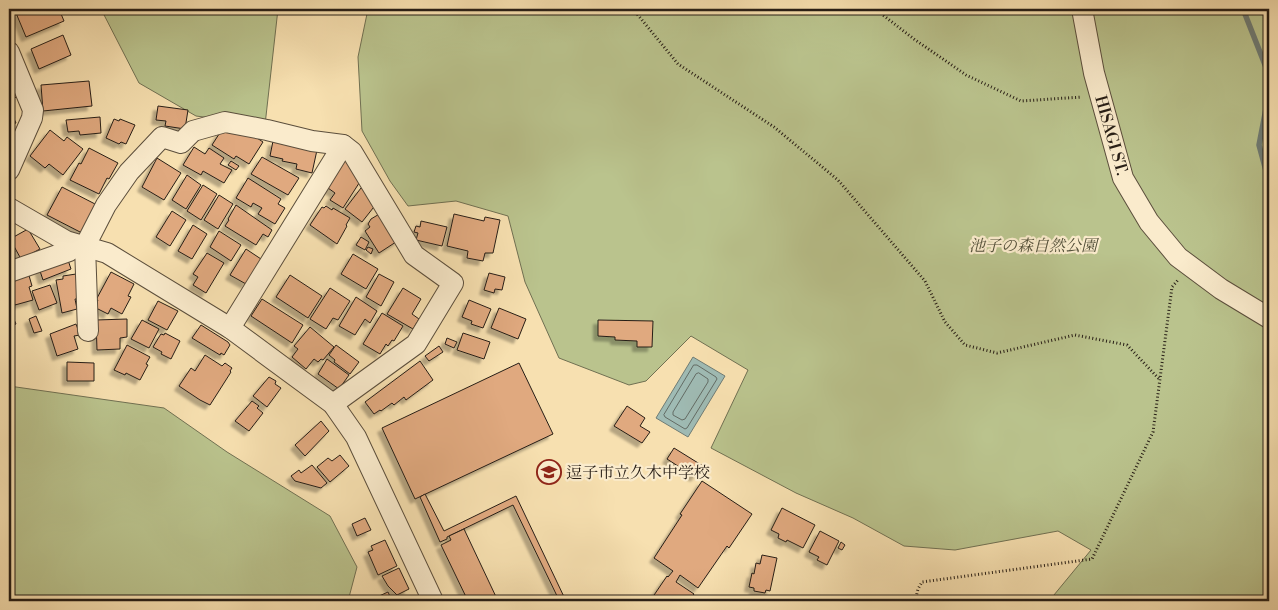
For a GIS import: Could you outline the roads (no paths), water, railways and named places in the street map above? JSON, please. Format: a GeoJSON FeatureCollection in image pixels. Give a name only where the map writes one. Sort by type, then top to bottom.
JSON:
{"type":"FeatureCollection","features":[{"type":"Feature","properties":{"kind":"street","name":"HISAGI ST."},"geometry":{"type":"LineString","coordinates":[[1082,9],[1094,73],[1123,178],[1149,222],[1178,257],[1221,288],[1269,318]]}},
{"type":"Feature","properties":{"kind":"street"},"geometry":{"type":"LineString","coordinates":[[9,52],[33,110],[32,118],[9,170]]}},
{"type":"Feature","properties":{"kind":"street"},"geometry":{"type":"LineString","coordinates":[[9,272],[82,245],[123,180],[162,137],[181,143],[193,131],[225,122],[312,141],[343,145],[352,152],[414,255],[453,283],[416,344],[333,404]]}},
{"type":"Feature","properties":{"kind":"street"},"geometry":{"type":"LineString","coordinates":[[230,328],[343,145]]}},
{"type":"Feature","properties":{"kind":"street"},"geometry":{"type":"LineString","coordinates":[[9,208],[66,241],[107,253],[230,328],[333,404],[356,437],[433,601]]}},
{"type":"Feature","properties":{"kind":"street"},"geometry":{"type":"LineString","coordinates":[[82,245],[88,331]]}},
{"type":"Feature","properties":{"kind":"water"},"geometry":{"type":"Polygon","coordinates":[[[693,357],[725,376],[688,437],[656,418],[693,357]]]}},
{"type":"Feature","properties":{"kind":"waterway"},"geometry":{"type":"LineString","coordinates":[[1243,9],[1269,75]]}},
{"type":"Feature","properties":{"kind":"waterway"},"geometry":{"type":"LineString","coordinates":[[1269,93],[1259,145],[1269,182]]}},
{"type":"Feature","properties":{"kind":"place","name":"逗子市立久木中学校"},"geometry":{"type":"Point","coordinates":[549,472]}},
{"type":"Feature","properties":{"kind":"park label","name":"池子の森自然公園"},"geometry":{"type":"Point","coordinates":[1033,245]}}]}
